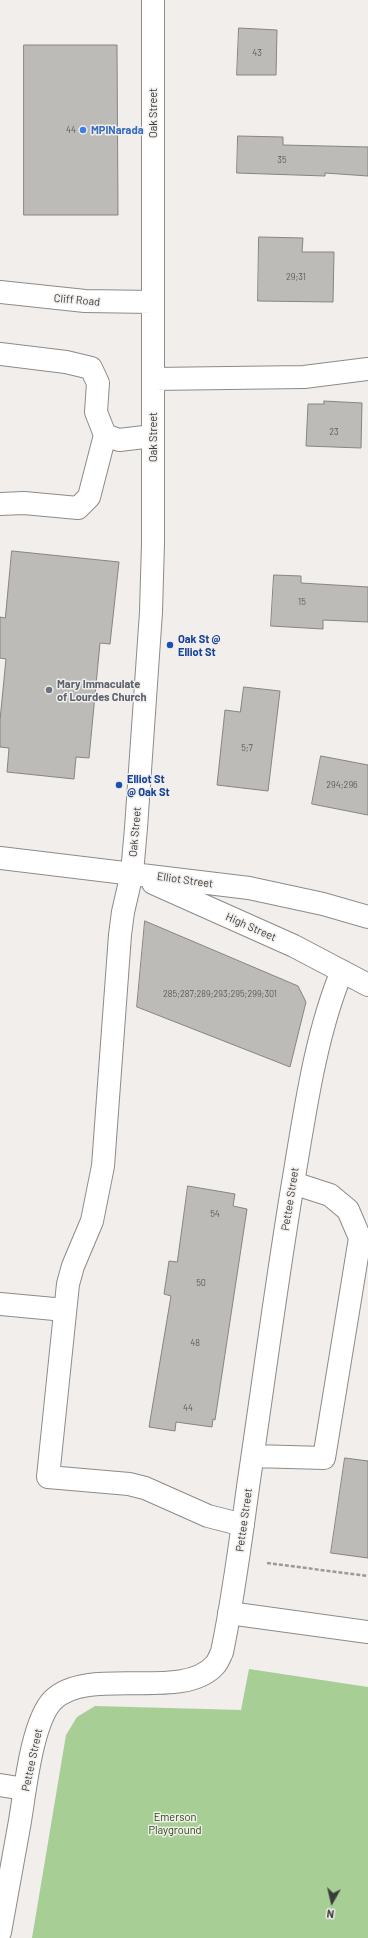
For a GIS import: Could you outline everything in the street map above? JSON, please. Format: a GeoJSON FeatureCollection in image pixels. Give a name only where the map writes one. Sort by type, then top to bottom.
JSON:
{"type":"FeatureCollection","features":[{"type":"Feature","properties":{"kind":"street","name":"Oak Street"},"geometry":{"type":"LineString","coordinates":[[153,0],[154,379],[151,612],[132,873],[123,912],[120,935],[102,1174],[92,1221],[73,1266],[65,1310],[48,1477],[129,1484],[145,1488],[208,1516],[243,1525]]}},
{"type":"Feature","properties":{"kind":"street","name":"Cliff Road"},"geometry":{"type":"LineString","coordinates":[[0,292],[85,301],[154,302]]}},
{"type":"Feature","properties":{"kind":"street"},"geometry":{"type":"LineString","coordinates":[[0,354],[66,362],[90,368],[98,383],[96,412],[106,435],[89,497],[78,508],[24,503],[0,504]]}},
{"type":"Feature","properties":{"kind":"street"},"geometry":{"type":"LineString","coordinates":[[154,379],[304,377],[368,369]]}},
{"type":"Feature","properties":{"kind":"street"},"geometry":{"type":"LineString","coordinates":[[106,435],[119,440],[153,436]]}},
{"type":"Feature","properties":{"kind":"street","name":"Elliot Street"},"geometry":{"type":"LineString","coordinates":[[0,858],[132,873],[279,894],[368,917]]}},
{"type":"Feature","properties":{"kind":"street","name":"High Street"},"geometry":{"type":"LineString","coordinates":[[132,873],[284,941],[368,985]]}},
{"type":"Feature","properties":{"kind":"street","name":"Pettee Street"},"geometry":{"type":"LineString","coordinates":[[0,1932],[38,1730],[44,1713],[53,1700],[64,1692],[77,1687],[172,1682],[205,1674],[216,1665],[222,1652],[230,1613],[293,1183],[322,1030],[334,990],[342,971]]}},
{"type":"Feature","properties":{"kind":"street"},"geometry":{"type":"LineString","coordinates":[[253,1456],[324,1458],[360,1238],[348,1210],[330,1195],[293,1183]]}},
{"type":"Feature","properties":{"kind":"street"},"geometry":{"type":"LineString","coordinates":[[0,1304],[65,1310]]}},
{"type":"Feature","properties":{"kind":"street"},"geometry":{"type":"LineString","coordinates":[[230,1613],[368,1632]]}},
{"type":"Feature","properties":{"kind":"street"},"geometry":{"type":"LineString","coordinates":[[0,1784],[26,1789]]}},
{"type":"Feature","properties":{"kind":"path"},"geometry":{"type":"LineString","coordinates":[[260,1562],[368,1576]]}},
{"type":"Feature","properties":{"kind":"green space","name":"Emerson Playground"},"geometry":{"type":"Polygon","coordinates":[[[249,1669],[368,1687],[368,1938],[32,1938],[66,1735],[77,1717],[95,1706],[241,1710],[249,1669]]]}},
{"type":"Feature","properties":{"kind":"building"},"geometry":{"type":"Polygon","coordinates":[[[239,28],[277,30],[276,75],[237,75],[239,28]]]}},
{"type":"Feature","properties":{"kind":"building"},"geometry":{"type":"Polygon","coordinates":[[[24,45],[117,45],[118,215],[24,215],[24,45]]]}},
{"type":"Feature","properties":{"kind":"building"},"geometry":{"type":"Polygon","coordinates":[[[238,136],[283,137],[283,145],[368,147],[368,176],[325,173],[325,176],[237,173],[238,136]]]}},
{"type":"Feature","properties":{"kind":"building"},"geometry":{"type":"Polygon","coordinates":[[[259,237],[303,238],[302,252],[334,252],[333,302],[258,301],[259,237]]]}},
{"type":"Feature","properties":{"kind":"building"},"geometry":{"type":"Polygon","coordinates":[[[324,401],[362,403],[361,448],[306,446],[308,404],[324,404],[324,401]]]}},
{"type":"Feature","properties":{"kind":"building","name":"Mary Immaculate of Lourdes Church"},"geometry":{"type":"Polygon","coordinates":[[[12,551],[119,562],[110,644],[100,643],[89,758],[76,757],[74,779],[7,772],[9,748],[0,747],[0,720],[6,659],[0,658],[0,617],[5,618],[12,551]]]}},
{"type":"Feature","properties":{"kind":"building"},"geometry":{"type":"Polygon","coordinates":[[[274,575],[301,576],[301,583],[368,587],[368,622],[323,620],[323,629],[271,626],[274,575]]]}},
{"type":"Feature","properties":{"kind":"building"},"geometry":{"type":"Polygon","coordinates":[[[244,687],[280,691],[268,791],[217,785],[225,710],[240,712],[244,687]]]}},
{"type":"Feature","properties":{"kind":"building"},"geometry":{"type":"Polygon","coordinates":[[[321,756],[368,765],[368,815],[312,804],[321,756]]]}},
{"type":"Feature","properties":{"kind":"building"},"geometry":{"type":"Polygon","coordinates":[[[145,921],[298,986],[306,1002],[290,1067],[137,1007],[145,921]]]}},
{"type":"Feature","properties":{"kind":"building"},"geometry":{"type":"Polygon","coordinates":[[[188,1186],[235,1194],[233,1206],[247,1209],[215,1420],[213,1419],[212,1427],[176,1422],[175,1431],[149,1427],[171,1296],[164,1294],[169,1261],[177,1262],[188,1186]]]}},
{"type":"Feature","properties":{"kind":"building"},"geometry":{"type":"Polygon","coordinates":[[[345,1458],[368,1461],[368,1558],[331,1553],[345,1458]]]}},
{"type":"Feature","properties":{"kind":"place","name":"MPINarada"},"geometry":{"type":"Point","coordinates":[83,130]}},
{"type":"Feature","properties":{"kind":"place","name":"Oak St @ Elliot St"},"geometry":{"type":"Point","coordinates":[170,645]}},
{"type":"Feature","properties":{"kind":"place","name":"Mary Immaculate of Lourdes Church"},"geometry":{"type":"Point","coordinates":[49,690]}},
{"type":"Feature","properties":{"kind":"place","name":"Elliot St @ Oak St"},"geometry":{"type":"Point","coordinates":[119,785]}}]}
